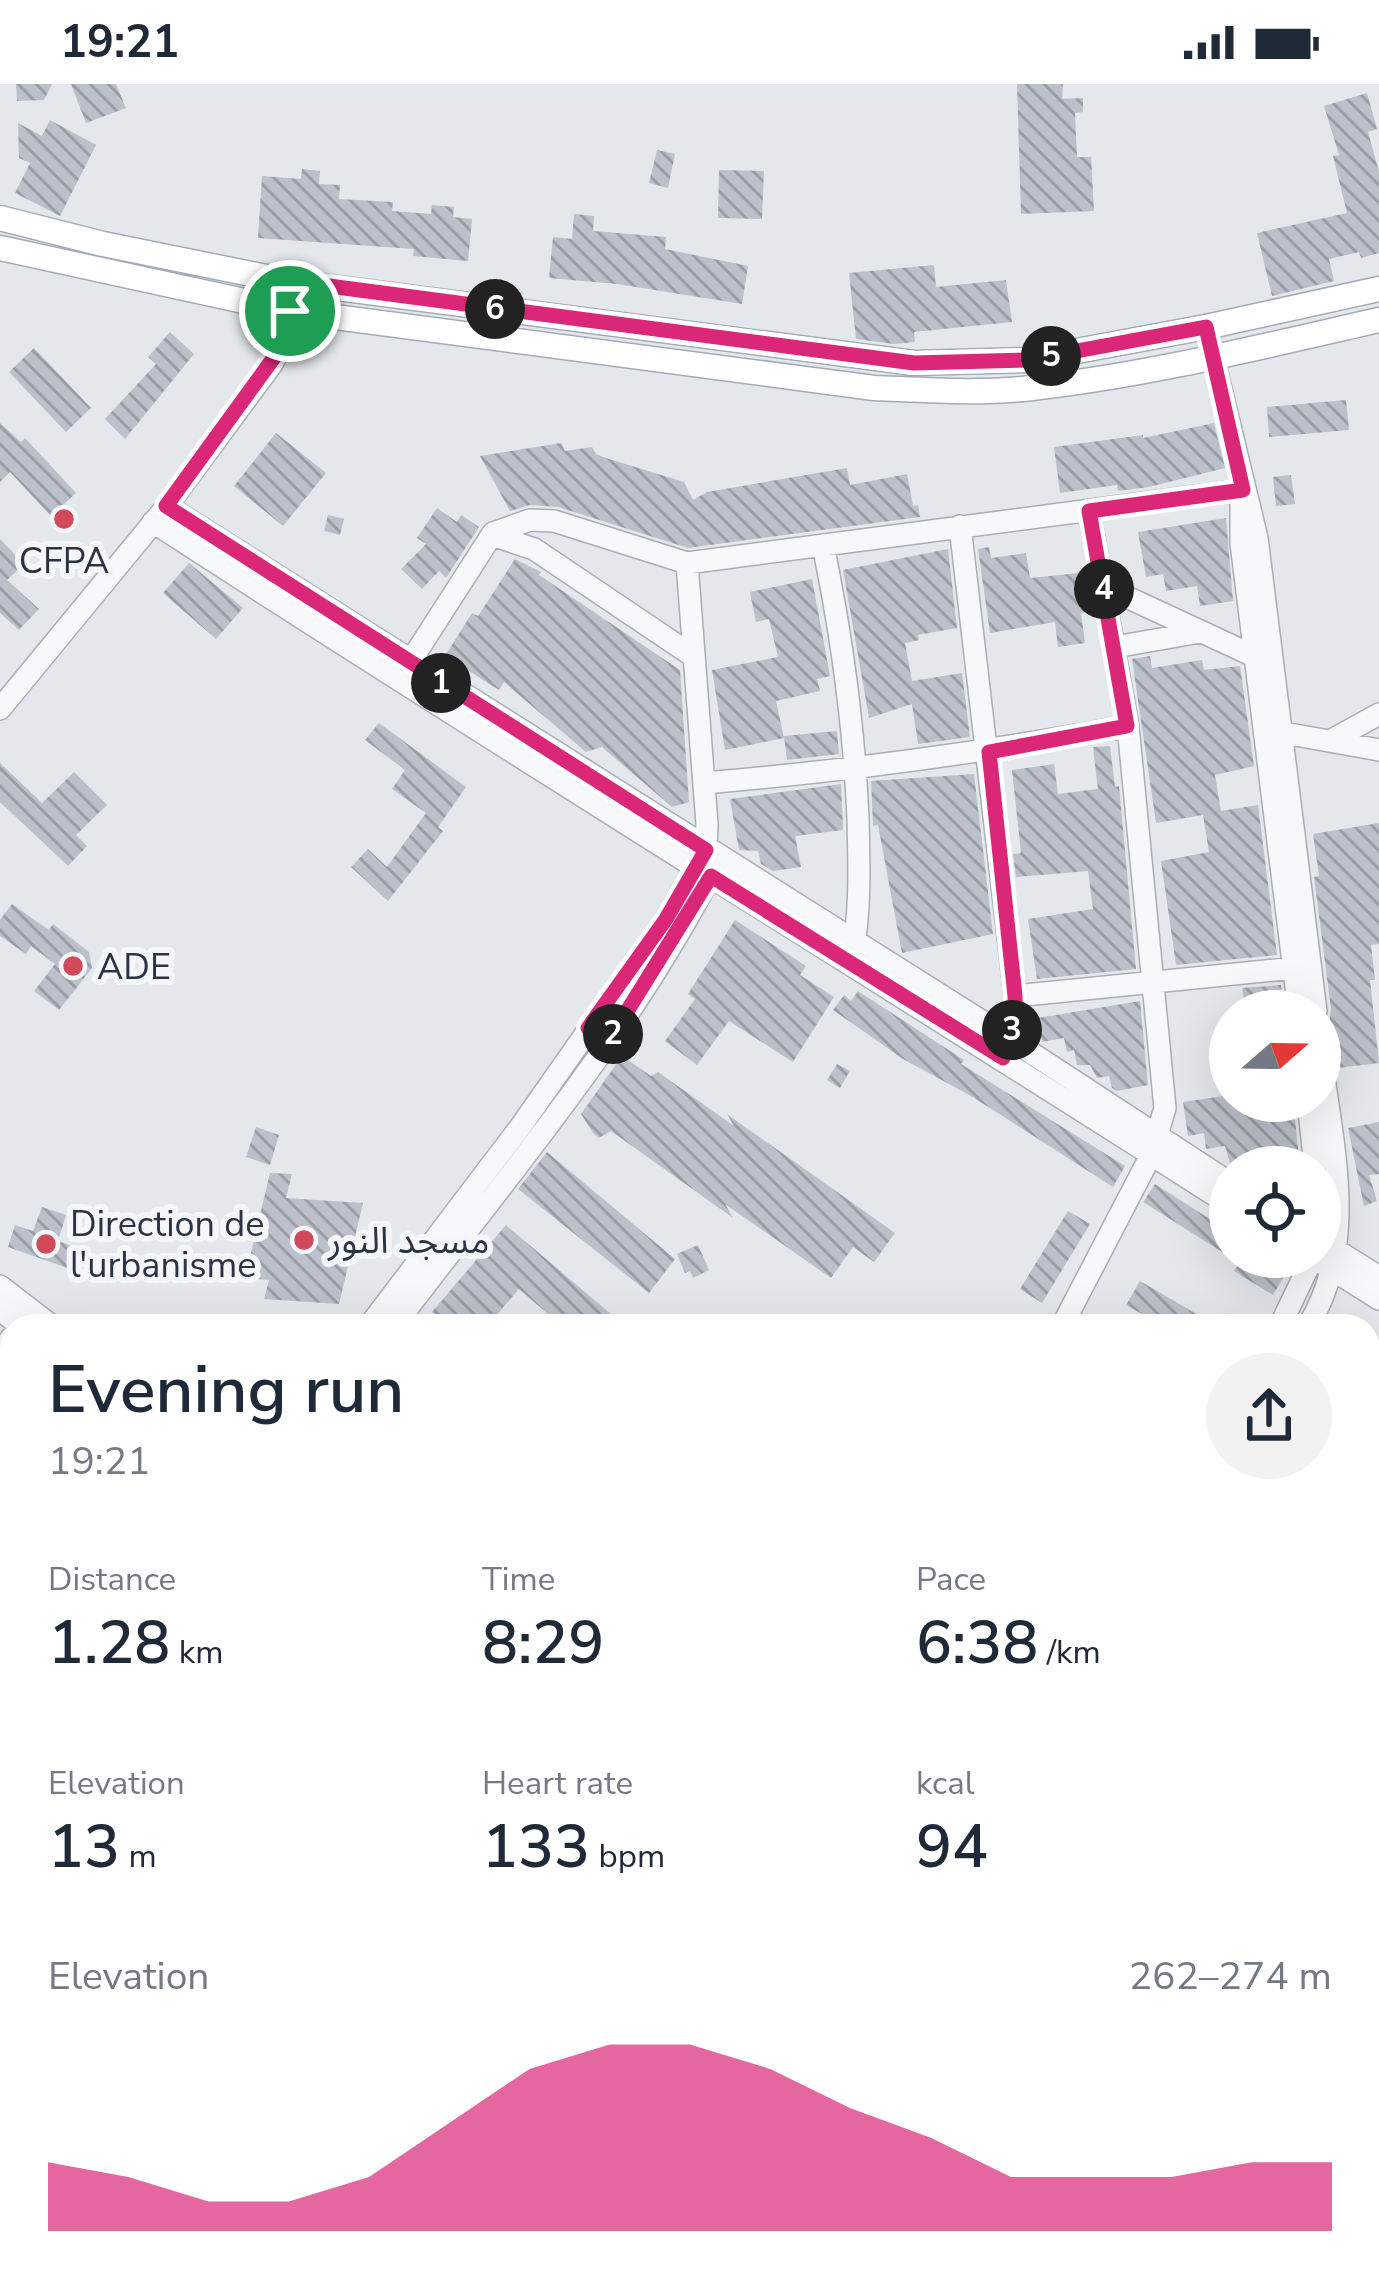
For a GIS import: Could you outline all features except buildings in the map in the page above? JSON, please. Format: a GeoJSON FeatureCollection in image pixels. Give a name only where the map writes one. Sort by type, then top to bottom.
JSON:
{"type":"FeatureCollection","features":[{"type":"Feature","properties":{"kind":"main road"},"geometry":{"type":"LineString","coordinates":[[0,218],[103,244],[291,281],[914,363],[1028,360],[1379,289]]}},
{"type":"Feature","properties":{"kind":"main road"},"geometry":{"type":"LineString","coordinates":[[0,248],[290,311],[874,388],[1028,389],[1213,358],[1379,320]]}},
{"type":"Feature","properties":{"kind":"street"},"geometry":{"type":"LineString","coordinates":[[0,710],[160,514],[272,364],[284,339],[291,281]]}},
{"type":"Feature","properties":{"kind":"street"},"geometry":{"type":"LineString","coordinates":[[1206,327],[1257,538],[1314,990]]}},
{"type":"Feature","properties":{"kind":"street"},"geometry":{"type":"LineString","coordinates":[[404,672],[492,535],[530,520],[554,521],[687,563],[1243,490]]}},
{"type":"Feature","properties":{"kind":"street"},"geometry":{"type":"LineString","coordinates":[[1243,490],[1240,543],[1297,990]]}},
{"type":"Feature","properties":{"kind":"street"},"geometry":{"type":"LineString","coordinates":[[1068,1314],[1155,1146],[1164,1092],[1127,726],[1089,511]]}},
{"type":"Feature","properties":{"kind":"street"},"geometry":{"type":"LineString","coordinates":[[160,514],[1007,1048],[1155,1146],[1209,1188]]}},
{"type":"Feature","properties":{"kind":"street"},"geometry":{"type":"LineString","coordinates":[[961,526],[1015,996],[1007,1048]]}},
{"type":"Feature","properties":{"kind":"street"},"geometry":{"type":"LineString","coordinates":[[492,535],[534,549],[693,656]]}},
{"type":"Feature","properties":{"kind":"street"},"geometry":{"type":"LineString","coordinates":[[823,545],[845,649],[856,770],[860,883],[852,953]]}},
{"type":"Feature","properties":{"kind":"street"},"geometry":{"type":"LineString","coordinates":[[402,1314],[598,1035],[708,863],[687,563]]}},
{"type":"Feature","properties":{"kind":"street"},"geometry":{"type":"LineString","coordinates":[[1103,586],[1256,657]]}},
{"type":"Feature","properties":{"kind":"street"},"geometry":{"type":"LineString","coordinates":[[1115,647],[1201,632]]}},
{"type":"Feature","properties":{"kind":"street"},"geometry":{"type":"LineString","coordinates":[[1332,740],[1379,714]]}},
{"type":"Feature","properties":{"kind":"street"},"geometry":{"type":"LineString","coordinates":[[704,783],[856,770],[1127,726]]}},
{"type":"Feature","properties":{"kind":"street"},"geometry":{"type":"LineString","coordinates":[[1284,733],[1379,750]]}},
{"type":"Feature","properties":{"kind":"street"},"geometry":{"type":"LineString","coordinates":[[1015,996],[1295,968]]}},
{"type":"Feature","properties":{"kind":"street"},"geometry":{"type":"LineString","coordinates":[[1155,1146],[1209,1173]]}},
{"type":"Feature","properties":{"kind":"street"},"geometry":{"type":"LineString","coordinates":[[379,1314],[477,1201]]}},
{"type":"Feature","properties":{"kind":"street"},"geometry":{"type":"LineString","coordinates":[[1341,1259],[1379,1277]]}},
{"type":"Feature","properties":{"kind":"street"},"geometry":{"type":"LineString","coordinates":[[1341,1264],[1379,1299]]}},
{"type":"Feature","properties":{"kind":"street"},"geometry":{"type":"LineString","coordinates":[[1287,1314],[1304,1278]]}},
{"type":"Feature","properties":{"kind":"street"},"geometry":{"type":"LineString","coordinates":[[1312,1314],[1323,1278]]}},
{"type":"Feature","properties":{"kind":"street"},"geometry":{"type":"LineString","coordinates":[[0,1286],[36,1314]]}},
{"type":"Feature","properties":{"kind":"place","name":"CFPA"},"geometry":{"type":"Point","coordinates":[64,519]}},
{"type":"Feature","properties":{"kind":"place","name":"ADE"},"geometry":{"type":"Point","coordinates":[73,966]}},
{"type":"Feature","properties":{"kind":"place","name":"مسجد النور"},"geometry":{"type":"Point","coordinates":[304,1240]}},
{"type":"Feature","properties":{"kind":"place","name":"Direction de l'urbanisme"},"geometry":{"type":"Point","coordinates":[46,1244]}},
{"type":"Feature","properties":{"kind":"route"},"geometry":{"type":"LineString","coordinates":[[291,281],[914,363],[1028,360],[1206,327],[1243,490],[1089,511],[1127,726],[989,752],[1015,996],[1015,1017],[1003,1058],[711,876],[608,1042],[588,1028],[666,919],[706,850],[166,506],[272,364],[290,311],[291,281]]}}]}
